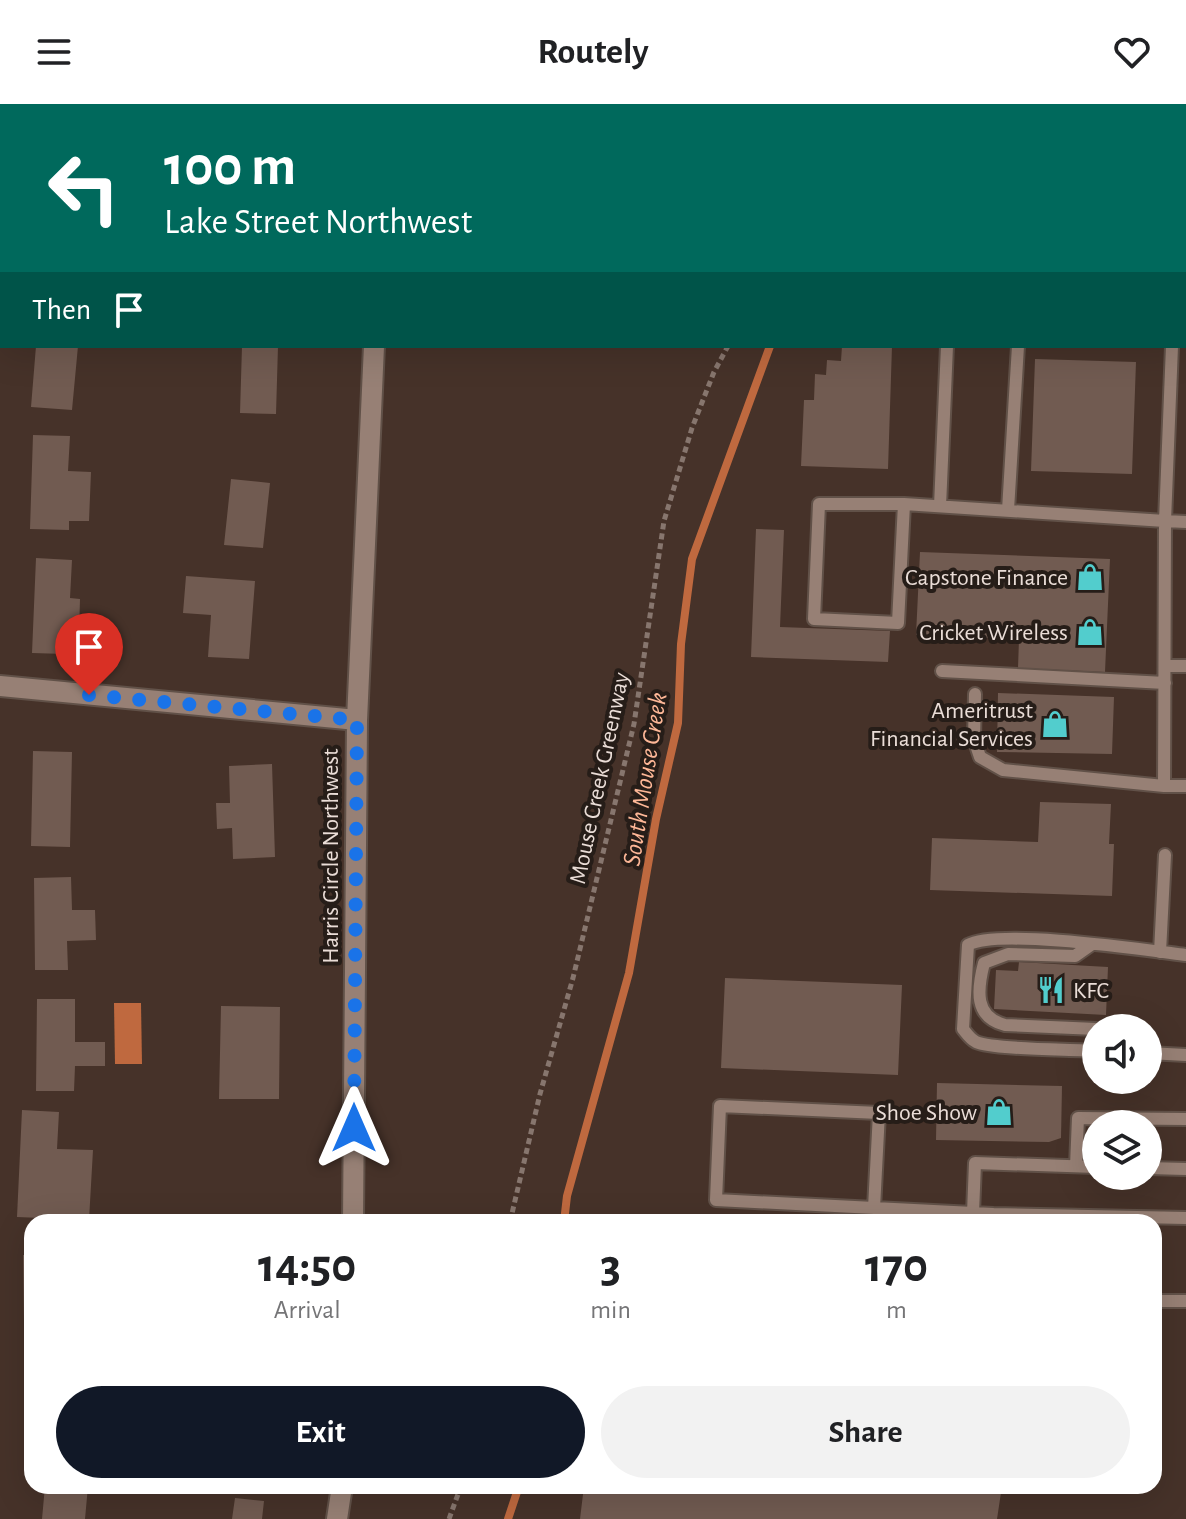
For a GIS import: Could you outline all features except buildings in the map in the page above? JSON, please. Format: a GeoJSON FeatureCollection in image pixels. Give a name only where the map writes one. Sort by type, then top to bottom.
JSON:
{"type":"FeatureCollection","features":[{"type":"Feature","properties":{"kind":"street","name":"Harris Circle Northwest"},"geometry":{"type":"LineString","coordinates":[[353,1214],[357,720],[374,348]]}},
{"type":"Feature","properties":{"kind":"street"},"geometry":{"type":"LineString","coordinates":[[0,686],[357,720]]}},
{"type":"Feature","properties":{"kind":"street"},"geometry":{"type":"LineString","coordinates":[[337,1519],[341,1494]]}},
{"type":"Feature","properties":{"kind":"lane"},"geometry":{"type":"LineString","coordinates":[[940,506],[947,348]]}},
{"type":"Feature","properties":{"kind":"lane"},"geometry":{"type":"LineString","coordinates":[[1008,510],[1018,348]]}},
{"type":"Feature","properties":{"kind":"lane"},"geometry":{"type":"LineString","coordinates":[[1164,786],[1165,521],[1172,348]]}},
{"type":"Feature","properties":{"kind":"lane"},"geometry":{"type":"LineString","coordinates":[[904,504],[898,623],[814,619],[819,504],[904,504],[1186,522]]}},
{"type":"Feature","properties":{"kind":"lane"},"geometry":{"type":"LineString","coordinates":[[1165,666],[1186,666]]}},
{"type":"Feature","properties":{"kind":"lane"},"geometry":{"type":"LineString","coordinates":[[942,671],[1165,683]]}},
{"type":"Feature","properties":{"kind":"lane"},"geometry":{"type":"LineString","coordinates":[[975,694],[974,739],[980,757],[1003,770],[1186,786]]}},
{"type":"Feature","properties":{"kind":"lane"},"geometry":{"type":"LineString","coordinates":[[1160,952],[1165,855]]}},
{"type":"Feature","properties":{"kind":"lane"},"geometry":{"type":"LineString","coordinates":[[1082,1050],[978,1043],[968,1036],[963,1029],[968,945],[978,939],[1092,944],[1186,955]]}},
{"type":"Feature","properties":{"kind":"lane"},"geometry":{"type":"LineString","coordinates":[[1082,1028],[994,1022],[985,1015],[980,1000],[984,963],[1008,954],[1075,956],[1092,944]]}},
{"type":"Feature","properties":{"kind":"lane"},"geometry":{"type":"LineString","coordinates":[[1162,1054],[1186,1055]]}},
{"type":"Feature","properties":{"kind":"lane"},"geometry":{"type":"LineString","coordinates":[[874,1208],[879,1113],[720,1106],[716,1200],[977,1214]]}},
{"type":"Feature","properties":{"kind":"lane"},"geometry":{"type":"LineString","coordinates":[[1076,1166],[1078,1118],[1186,1119]]}},
{"type":"Feature","properties":{"kind":"lane"},"geometry":{"type":"LineString","coordinates":[[973,1213],[975,1163],[1082,1166]]}},
{"type":"Feature","properties":{"kind":"lane"},"geometry":{"type":"LineString","coordinates":[[1162,1168],[1186,1169]]}},
{"type":"Feature","properties":{"kind":"lane"},"geometry":{"type":"LineString","coordinates":[[1162,1218],[1186,1218]]}},
{"type":"Feature","properties":{"kind":"lane"},"geometry":{"type":"LineString","coordinates":[[1162,1301],[1186,1301]]}},
{"type":"Feature","properties":{"kind":"path","name":"Mouse Creek Greenway"},"geometry":{"type":"LineString","coordinates":[[512,1214],[634,724],[664,521],[692,428],[727,348]]}},
{"type":"Feature","properties":{"kind":"path"},"geometry":{"type":"LineString","coordinates":[[449,1519],[458,1494]]}},
{"type":"Feature","properties":{"kind":"shaded area"},"geometry":{"type":"Polygon","coordinates":[[[114,1003],[141,1003],[142,1064],[115,1064],[114,1003]]]}},
{"type":"Feature","properties":{"kind":"waterway","name":"South Mouse Creek"},"geometry":{"type":"LineString","coordinates":[[565,1214],[567,1196],[629,973],[656,819],[678,723],[681,644],[692,559],[769,348]]}},
{"type":"Feature","properties":{"kind":"waterway","name":"South Mouse Creek"},"geometry":{"type":"LineString","coordinates":[[508,1519],[516,1494]]}},
{"type":"Feature","properties":{"kind":"place","name":"Capstone Finance"},"geometry":{"type":"Point","coordinates":[1090,577]}},
{"type":"Feature","properties":{"kind":"place","name":"Cricket Wireless"},"geometry":{"type":"Point","coordinates":[1090,632]}},
{"type":"Feature","properties":{"kind":"place","name":"Ameritrust Financial Services"},"geometry":{"type":"Point","coordinates":[1055,724]}},
{"type":"Feature","properties":{"kind":"place","name":"KFC"},"geometry":{"type":"Point","coordinates":[1051,990]}},
{"type":"Feature","properties":{"kind":"place","name":"Shoe Show"},"geometry":{"type":"Point","coordinates":[999,1112]}},
{"type":"Feature","properties":{"kind":"route"},"geometry":{"type":"LineString","coordinates":[[89,695],[357,720],[354,1128]]}}]}
